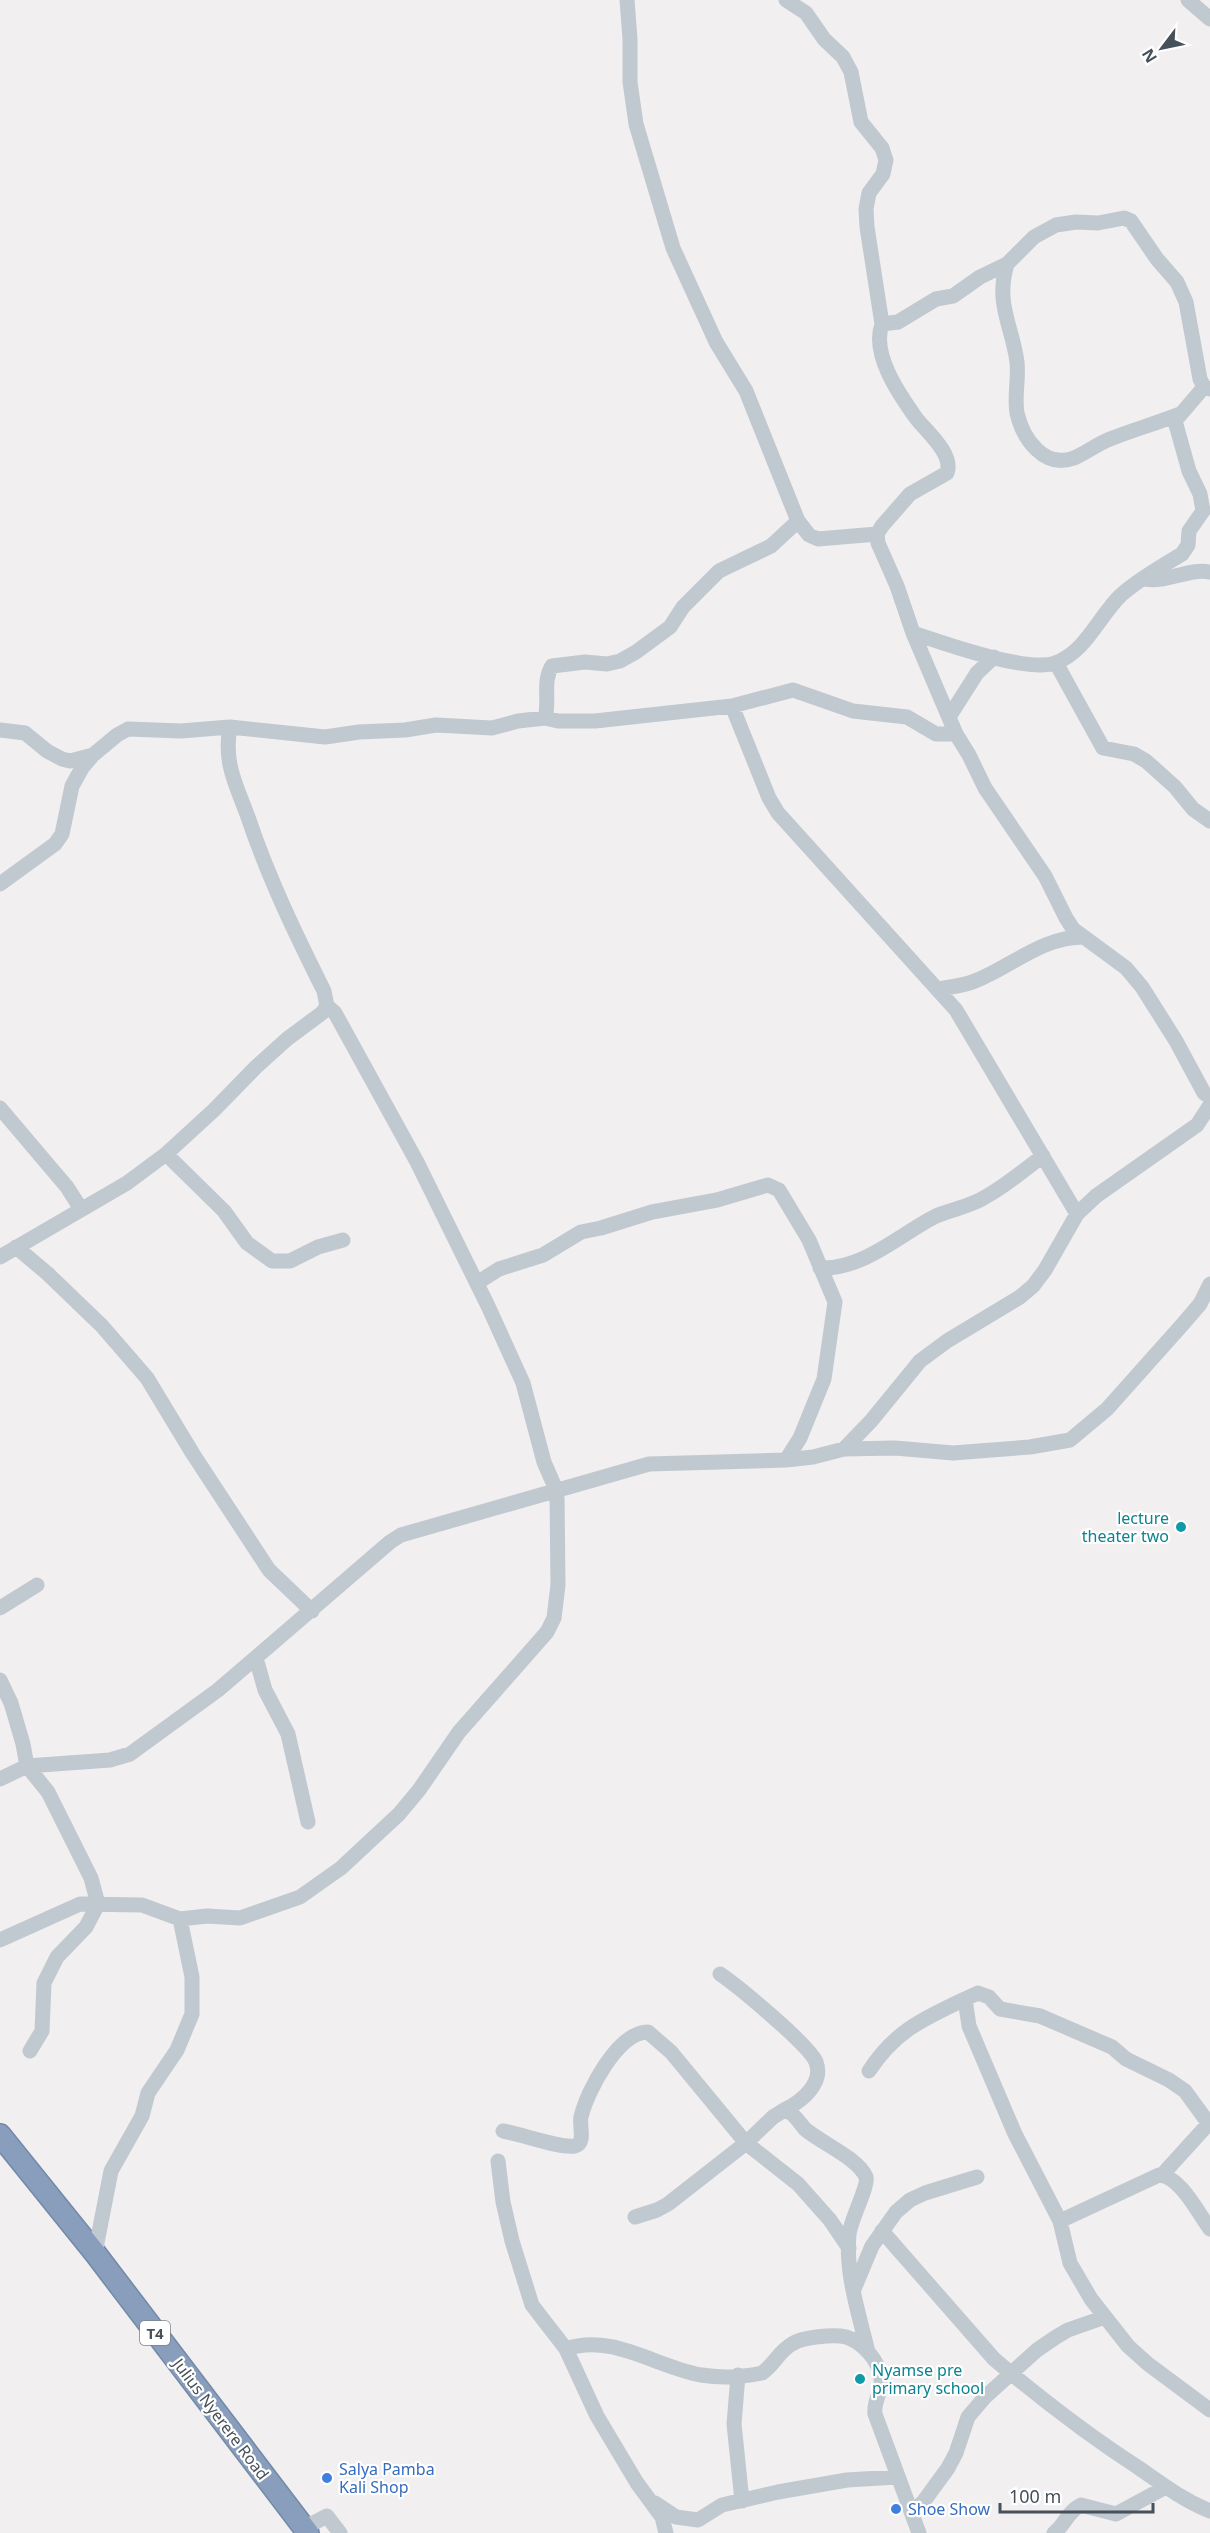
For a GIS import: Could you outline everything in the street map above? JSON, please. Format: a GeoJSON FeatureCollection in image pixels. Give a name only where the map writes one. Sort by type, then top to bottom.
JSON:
{"type":"FeatureCollection","features":[{"type":"Feature","properties":{"kind":"highway","name":"Julius Nyerere Road"},"geometry":{"type":"LineString","coordinates":[[0,2135],[95,2253],[306,2530]]}},
{"type":"Feature","properties":{"kind":"street"},"geometry":{"type":"LineString","coordinates":[[627,0],[630,82],[636,124],[673,248],[711,333],[746,391],[798,520],[809,535],[818,539],[877,534]]}},
{"type":"Feature","properties":{"kind":"street"},"geometry":{"type":"LineString","coordinates":[[786,0],[806,13],[824,39],[843,57],[851,72],[861,122],[882,148],[886,160],[883,174],[869,193],[866,209],[882,324],[878,333],[880,350],[892,379],[917,419],[935,439],[948,463],[949,469],[941,478],[910,494],[882,526],[877,534],[878,543],[956,734],[985,788],[1045,876],[1073,929],[1113,956],[1142,987],[1171,1032],[1204,1093],[1210,1097]]}},
{"type":"Feature","properties":{"kind":"street"},"geometry":{"type":"LineString","coordinates":[[1188,0],[1210,19]]}},
{"type":"Feature","properties":{"kind":"street"},"geometry":{"type":"LineString","coordinates":[[882,324],[898,322],[936,300],[953,296],[980,277],[1006,264],[1034,237],[1056,225],[1076,222],[1098,223],[1124,218],[1131,221],[1157,259],[1177,282],[1186,302],[1197,369],[1207,388],[1175,421],[1189,471],[1200,494],[1203,511],[1189,531],[1188,544],[1182,554],[1122,595],[1099,625],[1074,651],[1056,663],[1046,665],[1019,663],[913,633]]}},
{"type":"Feature","properties":{"kind":"street"},"geometry":{"type":"LineString","coordinates":[[1006,264],[1001,282],[1008,331],[1017,362],[1017,413],[1026,437],[1043,456],[1050,460],[1073,458],[1112,438],[1180,414]]}},
{"type":"Feature","properties":{"kind":"street"},"geometry":{"type":"LineString","coordinates":[[545,718],[548,696],[547,676],[552,666],[585,662],[607,664],[620,661],[636,652],[670,627],[683,607],[719,571],[771,546],[798,520]]}},
{"type":"Feature","properties":{"kind":"street"},"geometry":{"type":"LineString","coordinates":[[1144,579],[1155,579],[1185,572],[1210,572]]}},
{"type":"Feature","properties":{"kind":"street"},"geometry":{"type":"LineString","coordinates":[[949,717],[977,673],[994,657]]}},
{"type":"Feature","properties":{"kind":"street"},"geometry":{"type":"LineString","coordinates":[[1056,663],[1103,748],[1134,754],[1146,761],[1175,788],[1192,808],[1210,821]]}},
{"type":"Feature","properties":{"kind":"street"},"geometry":{"type":"LineString","coordinates":[[0,884],[43,854],[62,834],[72,786],[82,768],[93,755],[128,729],[181,731],[230,727],[326,737],[436,725],[492,728],[518,720],[545,718],[558,721],[595,721],[732,705],[794,690],[853,711],[907,717],[936,734],[956,734]]}},
{"type":"Feature","properties":{"kind":"street"},"geometry":{"type":"LineString","coordinates":[[732,705],[769,798],[778,813],[956,1011],[1077,1214]]}},
{"type":"Feature","properties":{"kind":"street"},"geometry":{"type":"LineString","coordinates":[[0,1940],[80,1904],[142,1905],[180,1919],[207,1916],[240,1918],[300,1897],[341,1868],[399,1814],[419,1790],[459,1732],[547,1632],[554,1618],[558,1585],[557,1492],[544,1462],[523,1383],[417,1162],[336,1013],[327,1006],[324,991],[283,909],[232,778],[228,752],[230,727]]}},
{"type":"Feature","properties":{"kind":"street"},"geometry":{"type":"LineString","coordinates":[[0,730],[25,733],[62,759],[70,761],[93,755]]}},
{"type":"Feature","properties":{"kind":"street"},"geometry":{"type":"LineString","coordinates":[[938,989],[977,980],[1058,939],[1084,937]]}},
{"type":"Feature","properties":{"kind":"street"},"geometry":{"type":"LineString","coordinates":[[0,1257],[127,1183],[166,1154],[264,1060],[287,1039],[322,1013],[327,1006]]}},
{"type":"Feature","properties":{"kind":"street"},"geometry":{"type":"LineString","coordinates":[[844,1449],[871,1421],[920,1361],[947,1341],[1020,1297],[1033,1286],[1045,1270],[1077,1214],[1096,1196],[1197,1125],[1210,1105]]}},
{"type":"Feature","properties":{"kind":"street"},"geometry":{"type":"LineString","coordinates":[[0,1108],[67,1187],[81,1209]]}},
{"type":"Feature","properties":{"kind":"street"},"geometry":{"type":"LineString","coordinates":[[166,1154],[224,1211],[247,1243],[272,1261],[290,1261],[318,1247],[343,1240]]}},
{"type":"Feature","properties":{"kind":"street"},"geometry":{"type":"LineString","coordinates":[[820,1268],[833,1269],[847,1264],[884,1247],[936,1216],[987,1197],[1043,1156]]}},
{"type":"Feature","properties":{"kind":"street"},"geometry":{"type":"LineString","coordinates":[[477,1283],[500,1269],[543,1255],[580,1232],[652,1212],[717,1200],[768,1185],[779,1190],[809,1240],[835,1302],[829,1358],[824,1379],[800,1438],[786,1460]]}},
{"type":"Feature","properties":{"kind":"street"},"geometry":{"type":"LineString","coordinates":[[16,1247],[102,1326],[147,1378],[269,1570],[312,1611]]}},
{"type":"Feature","properties":{"kind":"street"},"geometry":{"type":"LineString","coordinates":[[0,1779],[27,1766],[110,1760],[130,1754],[209,1696],[401,1535],[649,1464],[786,1460],[813,1457],[844,1449],[895,1448],[953,1453],[1030,1447],[1070,1440],[1107,1409],[1200,1304],[1210,1284]]}},
{"type":"Feature","properties":{"kind":"street"},"geometry":{"type":"LineString","coordinates":[[0,1608],[37,1585]]}},
{"type":"Feature","properties":{"kind":"street"},"geometry":{"type":"LineString","coordinates":[[256,1658],[265,1690],[288,1734],[308,1822]]}},
{"type":"Feature","properties":{"kind":"street"},"geometry":{"type":"LineString","coordinates":[[0,1680],[11,1703],[27,1766],[48,1792],[91,1878],[98,1904],[86,1927],[57,1957],[44,1983],[42,2031],[30,2051]]}},
{"type":"Feature","properties":{"kind":"street"},"geometry":{"type":"LineString","coordinates":[[95,2253],[111,2171],[142,2116],[148,2093],[177,2050],[192,2014],[192,1977],[180,1919]]}},
{"type":"Feature","properties":{"kind":"street"},"geometry":{"type":"LineString","coordinates":[[635,2217],[668,2204],[746,2144],[773,2116],[802,2100],[817,2074],[817,2063],[812,2055],[720,1974]]}},
{"type":"Feature","properties":{"kind":"street"},"geometry":{"type":"LineString","coordinates":[[869,2071],[883,2049],[918,2022],[978,1993],[989,1997],[1000,2009],[1040,2016],[1112,2047],[1126,2059],[1169,2080],[1185,2091],[1209,2123],[1162,2175],[1060,2221]]}},
{"type":"Feature","properties":{"kind":"street"},"geometry":{"type":"LineString","coordinates":[[965,1999],[969,2026],[1015,2134],[1060,2221],[1070,2264],[1091,2299],[1128,2346],[1148,2364],[1210,2410]]}},
{"type":"Feature","properties":{"kind":"street"},"geometry":{"type":"LineString","coordinates":[[504,2131],[573,2147],[579,2144],[581,2141],[580,2119],[605,2063],[633,2035],[648,2032],[671,2052],[746,2144],[798,2184],[830,2220],[849,2248]]}},
{"type":"Feature","properties":{"kind":"street"},"geometry":{"type":"LineString","coordinates":[[786,2109],[804,2128],[853,2162],[865,2175],[867,2181],[850,2221],[849,2248],[853,2292],[868,2352],[879,2370],[882,2381],[874,2404],[875,2414],[919,2533]]}},
{"type":"Feature","properties":{"kind":"street"},"geometry":{"type":"LineString","coordinates":[[498,2161],[503,2202],[512,2241],[532,2305],[566,2349],[597,2416],[647,2499],[662,2517],[666,2533]]}},
{"type":"Feature","properties":{"kind":"street"},"geometry":{"type":"LineString","coordinates":[[1162,2175],[1168,2175],[1176,2181],[1210,2229]]}},
{"type":"Feature","properties":{"kind":"street"},"geometry":{"type":"LineString","coordinates":[[853,2292],[872,2246],[896,2212],[910,2200],[976,2176]]}},
{"type":"Feature","properties":{"kind":"street"},"geometry":{"type":"LineString","coordinates":[[882,2231],[994,2359],[1011,2374],[1112,2451],[1186,2501],[1210,2511]]}},
{"type":"Feature","properties":{"kind":"street"},"geometry":{"type":"LineString","coordinates":[[912,2512],[939,2481],[956,2453],[968,2417],[985,2397],[1037,2350],[1068,2330],[1105,2317]]}},
{"type":"Feature","properties":{"kind":"street"},"geometry":{"type":"LineString","coordinates":[[566,2349],[581,2344],[603,2344],[700,2374],[738,2375],[762,2373],[789,2345],[802,2338],[846,2337],[868,2352]]}},
{"type":"Feature","properties":{"kind":"street"},"geometry":{"type":"LineString","coordinates":[[738,2375],[734,2424],[742,2501]]}},
{"type":"Feature","properties":{"kind":"street"},"geometry":{"type":"LineString","coordinates":[[647,2499],[676,2517],[698,2520],[722,2505],[778,2492],[847,2480],[897,2477]]}},
{"type":"Feature","properties":{"kind":"street"},"geometry":{"type":"LineString","coordinates":[[1054,2533],[1064,2525],[1076,2507],[1081,2505],[1116,2514],[1166,2487]]}},
{"type":"Feature","properties":{"kind":"street"},"geometry":{"type":"LineString","coordinates":[[306,2530],[327,2516],[340,2533]]}},
{"type":"Feature","properties":{"kind":"place","name":"lecture theater two"},"geometry":{"type":"Point","coordinates":[1181,1527]}},
{"type":"Feature","properties":{"kind":"place","name":"Nyamse pre primary school"},"geometry":{"type":"Point","coordinates":[860,2379]}},
{"type":"Feature","properties":{"kind":"place","name":"Salya Pamba Kali Shop"},"geometry":{"type":"Point","coordinates":[327,2478]}},
{"type":"Feature","properties":{"kind":"place","name":"Shoe Show"},"geometry":{"type":"Point","coordinates":[896,2509]}}]}
